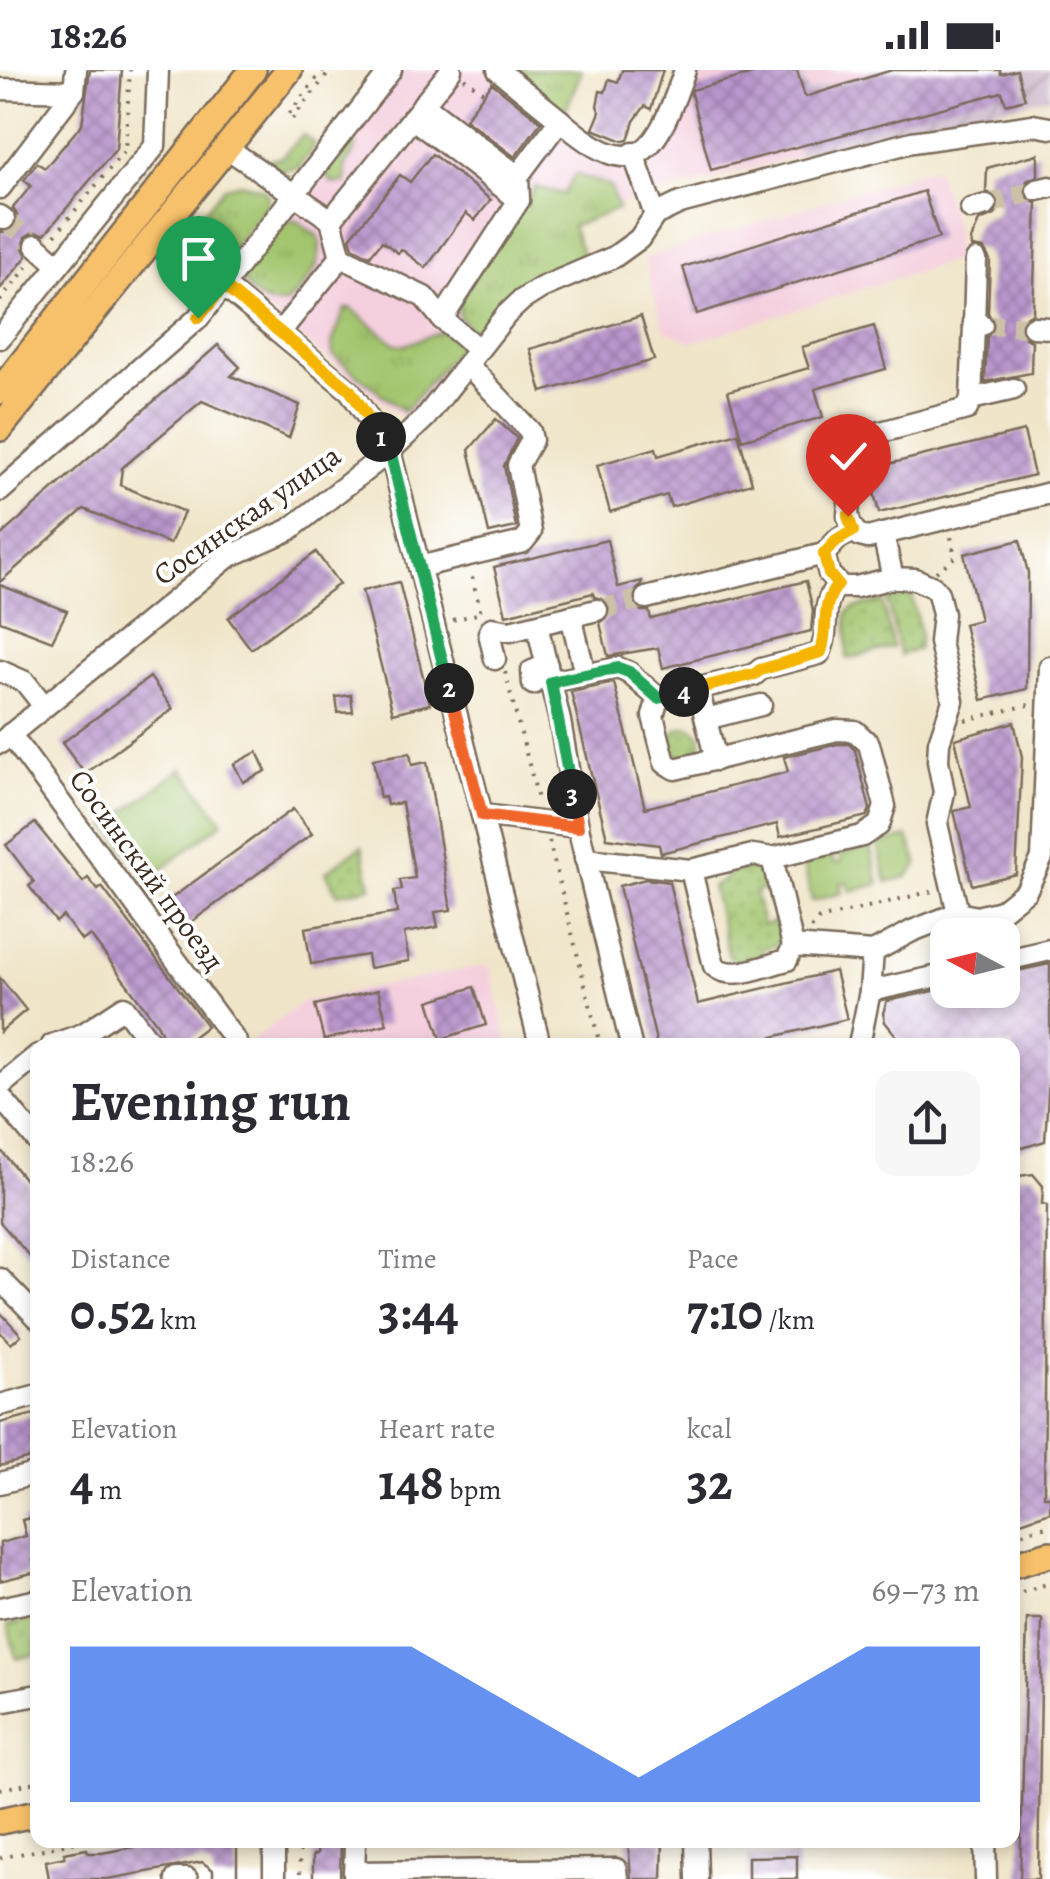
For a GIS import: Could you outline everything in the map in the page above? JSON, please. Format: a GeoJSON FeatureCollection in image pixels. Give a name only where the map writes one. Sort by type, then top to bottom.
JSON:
{"type":"FeatureCollection","features":[{"type":"Feature","properties":{"kind":"main road"},"geometry":{"type":"LineString","coordinates":[[0,428],[289,70]]}},
{"type":"Feature","properties":{"kind":"main road"},"geometry":{"type":"LineString","coordinates":[[0,391],[248,74]]}},
{"type":"Feature","properties":{"kind":"main road"},"geometry":{"type":"LineString","coordinates":[[1020,1563],[1050,1554]]}},
{"type":"Feature","properties":{"kind":"main road"},"geometry":{"type":"LineString","coordinates":[[0,1821],[30,1815]]}},
{"type":"Feature","properties":{"kind":"street"},"geometry":{"type":"LineString","coordinates":[[0,338],[155,146],[158,70]]}},
{"type":"Feature","properties":{"kind":"street"},"geometry":{"type":"LineString","coordinates":[[0,492],[198,318],[391,70]]}},
{"type":"Feature","properties":{"kind":"street"},"geometry":{"type":"LineString","coordinates":[[331,220],[451,70]]}},
{"type":"Feature","properties":{"kind":"street"},"geometry":{"type":"LineString","coordinates":[[498,70],[586,144],[604,154],[622,156],[647,149],[658,140],[685,70]]}},
{"type":"Feature","properties":{"kind":"street"},"geometry":{"type":"LineString","coordinates":[[0,89],[75,80]]}},
{"type":"Feature","properties":{"kind":"street"},"geometry":{"type":"LineString","coordinates":[[0,188],[75,80]]}},
{"type":"Feature","properties":{"kind":"street"},"geometry":{"type":"LineString","coordinates":[[418,111],[518,176]]}},
{"type":"Feature","properties":{"kind":"street"},"geometry":{"type":"LineString","coordinates":[[418,111],[519,200]]}},
{"type":"Feature","properties":{"kind":"street"},"geometry":{"type":"LineString","coordinates":[[442,319],[519,200],[518,176],[560,120]]}},
{"type":"Feature","properties":{"kind":"street"},"geometry":{"type":"LineString","coordinates":[[632,153],[655,215],[680,203],[912,142],[1034,125],[1050,128]]}},
{"type":"Feature","properties":{"kind":"street"},"geometry":{"type":"LineString","coordinates":[[227,148],[331,220],[341,257],[424,297],[530,431],[532,440],[518,470],[532,527],[522,542],[419,567]]}},
{"type":"Feature","properties":{"kind":"street","name":"Сосинская улица"},"geometry":{"type":"LineString","coordinates":[[5,738],[228,557],[289,530],[390,451],[425,418],[522,300],[614,256],[639,239],[655,215]]}},
{"type":"Feature","properties":{"kind":"street"},"geometry":{"type":"LineString","coordinates":[[160,232],[350,390],[390,451],[538,1038]]}},
{"type":"Feature","properties":{"kind":"street"},"geometry":{"type":"LineString","coordinates":[[39,248],[58,265]]}},
{"type":"Feature","properties":{"kind":"street"},"geometry":{"type":"LineString","coordinates":[[280,332],[341,257]]}},
{"type":"Feature","properties":{"kind":"street"},"geometry":{"type":"LineString","coordinates":[[976,260],[978,325],[971,399],[962,413],[870,435],[860,443],[852,458],[848,516],[853,531],[863,537],[1050,493]]}},
{"type":"Feature","properties":{"kind":"street"},"geometry":{"type":"LineString","coordinates":[[971,399],[1014,389]]}},
{"type":"Feature","properties":{"kind":"street"},"geometry":{"type":"LineString","coordinates":[[646,598],[824,554],[853,531]]}},
{"type":"Feature","properties":{"kind":"street"},"geometry":{"type":"LineString","coordinates":[[883,534],[892,555],[893,578]]}},
{"type":"Feature","properties":{"kind":"street"},"geometry":{"type":"LineString","coordinates":[[824,554],[829,574],[838,585],[850,588],[893,578],[927,583],[938,593],[943,614],[940,642],[953,701],[938,752],[944,792],[937,824],[958,913]]}},
{"type":"Feature","properties":{"kind":"street"},"geometry":{"type":"LineString","coordinates":[[658,698],[819,654],[824,646],[828,597],[838,585]]}},
{"type":"Feature","properties":{"kind":"street"},"geometry":{"type":"LineString","coordinates":[[495,659],[490,629],[510,631],[597,610]]}},
{"type":"Feature","properties":{"kind":"street"},"geometry":{"type":"LineString","coordinates":[[571,616],[585,674]]}},
{"type":"Feature","properties":{"kind":"street"},"geometry":{"type":"LineString","coordinates":[[537,625],[544,677],[629,1038]]}},
{"type":"Feature","properties":{"kind":"street"},"geometry":{"type":"LineString","coordinates":[[798,947],[872,952],[958,913],[977,917],[1007,907],[1026,891],[1042,858],[1050,667]]}},
{"type":"Feature","properties":{"kind":"street"},"geometry":{"type":"LineString","coordinates":[[544,677],[607,668],[624,670],[658,698]]}},
{"type":"Feature","properties":{"kind":"street"},"geometry":{"type":"LineString","coordinates":[[0,672],[25,682],[44,706]]}},
{"type":"Feature","properties":{"kind":"street"},"geometry":{"type":"LineString","coordinates":[[698,688],[716,760]]}},
{"type":"Feature","properties":{"kind":"street"},"geometry":{"type":"LineString","coordinates":[[585,859],[691,870],[753,855],[772,858],[862,836],[878,825],[885,806],[870,744],[860,734],[844,729],[675,770],[668,766],[653,716],[658,698]]}},
{"type":"Feature","properties":{"kind":"street"},"geometry":{"type":"LineString","coordinates":[[706,719],[762,706]]}},
{"type":"Feature","properties":{"kind":"street","name":"Сосинский проезд"},"geometry":{"type":"LineString","coordinates":[[5,738],[230,1038]]}},
{"type":"Feature","properties":{"kind":"street"},"geometry":{"type":"LineString","coordinates":[[482,815],[578,827]]}},
{"type":"Feature","properties":{"kind":"street"},"geometry":{"type":"LineString","coordinates":[[772,858],[798,947]]}},
{"type":"Feature","properties":{"kind":"street"},"geometry":{"type":"LineString","coordinates":[[691,870],[717,969],[732,973],[786,960],[798,947]]}},
{"type":"Feature","properties":{"kind":"street"},"geometry":{"type":"LineString","coordinates":[[1020,957],[1050,950]]}},
{"type":"Feature","properties":{"kind":"street"},"geometry":{"type":"LineString","coordinates":[[860,1038],[870,992],[872,952]]}},
{"type":"Feature","properties":{"kind":"street"},"geometry":{"type":"LineString","coordinates":[[870,992],[930,978]]}},
{"type":"Feature","properties":{"kind":"street"},"geometry":{"type":"LineString","coordinates":[[72,1038],[124,1007],[147,1038]]}},
{"type":"Feature","properties":{"kind":"street"},"geometry":{"type":"LineString","coordinates":[[0,1086],[30,1062]]}},
{"type":"Feature","properties":{"kind":"street"},"geometry":{"type":"LineString","coordinates":[[0,1096],[30,1132]]}},
{"type":"Feature","properties":{"kind":"street"},"geometry":{"type":"LineString","coordinates":[[0,1279],[30,1310]]}},
{"type":"Feature","properties":{"kind":"street"},"geometry":{"type":"LineString","coordinates":[[0,1405],[30,1398]]}},
{"type":"Feature","properties":{"kind":"street"},"geometry":{"type":"LineString","coordinates":[[0,1482],[30,1475]]}},
{"type":"Feature","properties":{"kind":"street"},"geometry":{"type":"LineString","coordinates":[[0,1608],[30,1602]]}},
{"type":"Feature","properties":{"kind":"street"},"geometry":{"type":"LineString","coordinates":[[0,1702],[30,1696]]}},
{"type":"Feature","properties":{"kind":"street"},"geometry":{"type":"LineString","coordinates":[[274,1848],[274,1879]]}},
{"type":"Feature","properties":{"kind":"street"},"geometry":{"type":"LineString","coordinates":[[355,1848],[354,1875],[616,1869],[616,1879]]}},
{"type":"Feature","properties":{"kind":"street"},"geometry":{"type":"LineString","coordinates":[[696,1848],[697,1879]]}},
{"type":"Feature","properties":{"kind":"street"},"geometry":{"type":"LineString","coordinates":[[985,1848],[986,1879]]}},
{"type":"Feature","properties":{"kind":"street"},"geometry":{"type":"LineString","coordinates":[[176,1879],[188,1879]]}},
{"type":"Feature","properties":{"kind":"path"},"geometry":{"type":"LineString","coordinates":[[0,301],[39,248],[125,150],[130,70]]}},
{"type":"Feature","properties":{"kind":"path"},"geometry":{"type":"LineString","coordinates":[[327,71],[288,115],[292,119],[327,75],[333,80]]}},
{"type":"Feature","properties":{"kind":"path"},"geometry":{"type":"LineString","coordinates":[[927,583],[940,565],[955,557],[946,518]]}},
{"type":"Feature","properties":{"kind":"path"},"geometry":{"type":"LineString","coordinates":[[434,625],[481,614],[467,556]]}},
{"type":"Feature","properties":{"kind":"path"},"geometry":{"type":"LineString","coordinates":[[495,659],[504,669],[598,1038]]}},
{"type":"Feature","properties":{"kind":"path"},"geometry":{"type":"LineString","coordinates":[[946,724],[1049,701]]}},
{"type":"Feature","properties":{"kind":"path"},"geometry":{"type":"LineString","coordinates":[[798,947],[819,919],[952,887]]}},
{"type":"Feature","properties":{"kind":"path"},"geometry":{"type":"LineString","coordinates":[[1020,1534],[1050,1525]]}},
{"type":"Feature","properties":{"kind":"path"},"geometry":{"type":"LineString","coordinates":[[1020,1592],[1050,1583]]}},
{"type":"Feature","properties":{"kind":"path"},"geometry":{"type":"LineString","coordinates":[[0,1790],[30,1784]]}},
{"type":"Feature","properties":{"kind":"path"},"geometry":{"type":"LineString","coordinates":[[0,1858],[48,1848]]}},
{"type":"Feature","properties":{"kind":"path"},"geometry":{"type":"LineString","coordinates":[[299,1848],[300,1879]]}},
{"type":"Feature","properties":{"kind":"shaded area"},"geometry":{"type":"Polygon","coordinates":[[[399,70],[509,70],[625,166],[659,157],[693,70],[776,70],[800,156],[572,217],[405,420],[235,285],[399,70]]]}},
{"type":"Feature","properties":{"kind":"shaded area"},"geometry":{"type":"Polygon","coordinates":[[[776,70],[800,70],[808,91],[876,70],[1050,70],[1050,97],[800,156],[776,70]]]}},
{"type":"Feature","properties":{"kind":"shaded area"},"geometry":{"type":"Polygon","coordinates":[[[800,70],[876,70],[808,91],[800,70]]]}},
{"type":"Feature","properties":{"kind":"shaded area"},"geometry":{"type":"Polygon","coordinates":[[[936,167],[955,227],[955,260],[693,342],[664,330],[644,258],[936,167]]]}},
{"type":"Feature","properties":{"kind":"shaded area"},"geometry":{"type":"Polygon","coordinates":[[[489,965],[507,1038],[255,1038],[304,1001],[489,965]]]}},
{"type":"Feature","properties":{"kind":"green space"},"geometry":{"type":"Polygon","coordinates":[[[515,70],[582,70],[565,112],[515,70]]]}},
{"type":"Feature","properties":{"kind":"green space"},"geometry":{"type":"Polygon","coordinates":[[[303,135],[315,144],[299,167],[284,170],[270,164],[269,159],[281,157],[303,135]]]}},
{"type":"Feature","properties":{"kind":"green space"},"geometry":{"type":"Polygon","coordinates":[[[346,138],[357,146],[345,166],[346,183],[332,183],[323,170],[346,138]]]}},
{"type":"Feature","properties":{"kind":"green space"},"geometry":{"type":"Polygon","coordinates":[[[575,174],[610,186],[618,209],[572,226],[583,256],[519,290],[502,305],[495,318],[472,331],[458,315],[460,298],[535,187],[564,194],[575,174]]]}},
{"type":"Feature","properties":{"kind":"green space"},"geometry":{"type":"Polygon","coordinates":[[[241,183],[263,189],[268,196],[267,205],[224,258],[209,259],[193,246],[191,228],[224,187],[241,183]]]}},
{"type":"Feature","properties":{"kind":"green space"},"geometry":{"type":"Polygon","coordinates":[[[288,221],[297,221],[319,237],[318,260],[311,276],[294,296],[285,303],[272,304],[253,294],[244,276],[256,254],[288,221]]]}},
{"type":"Feature","properties":{"kind":"green space"},"geometry":{"type":"Polygon","coordinates":[[[350,308],[403,346],[442,331],[456,342],[456,351],[404,412],[333,355],[332,343],[345,309],[350,308]]]}},
{"type":"Feature","properties":{"kind":"green space"},"geometry":{"type":"Polygon","coordinates":[[[911,594],[920,632],[918,649],[900,655],[887,600],[911,594]]]}},
{"type":"Feature","properties":{"kind":"green space"},"geometry":{"type":"Polygon","coordinates":[[[882,601],[893,647],[847,659],[847,613],[882,601]]]}},
{"type":"Feature","properties":{"kind":"green space"},"geometry":{"type":"Polygon","coordinates":[[[686,727],[697,731],[701,742],[697,753],[686,757],[675,753],[671,742],[675,731],[686,727]]]}},
{"type":"Feature","properties":{"kind":"green space"},"geometry":{"type":"Polygon","coordinates":[[[182,768],[223,822],[148,880],[107,826],[182,768]]]}},
{"type":"Feature","properties":{"kind":"green space"},"geometry":{"type":"Polygon","coordinates":[[[908,837],[918,864],[907,877],[887,882],[878,844],[908,837]]]}},
{"type":"Feature","properties":{"kind":"green space"},"geometry":{"type":"Polygon","coordinates":[[[362,846],[371,887],[337,894],[326,872],[362,846]]]}},
{"type":"Feature","properties":{"kind":"green space"},"geometry":{"type":"Polygon","coordinates":[[[870,846],[879,884],[850,891],[847,882],[840,884],[842,893],[812,901],[803,863],[832,856],[835,864],[842,862],[840,854],[870,846]]]}},
{"type":"Feature","properties":{"kind":"green space"},"geometry":{"type":"Polygon","coordinates":[[[749,868],[761,871],[768,879],[771,887],[755,892],[763,925],[779,921],[781,938],[774,946],[764,948],[759,957],[736,961],[729,957],[712,886],[729,873],[749,868]]]}},
{"type":"Feature","properties":{"kind":"green space"},"geometry":{"type":"Polygon","coordinates":[[[30,1620],[30,1656],[16,1659],[8,1625],[30,1620]]]}},
{"type":"Feature","properties":{"kind":"building"},"geometry":{"type":"Polygon","coordinates":[[[90,70],[122,70],[116,149],[45,234],[33,232],[25,237],[23,248],[27,256],[0,289],[0,232],[15,226],[17,215],[13,208],[31,186],[24,180],[37,163],[45,168],[82,124],[90,70]]]}},
{"type":"Feature","properties":{"kind":"building"},"geometry":{"type":"Polygon","coordinates":[[[622,70],[663,70],[651,109],[645,106],[634,121],[628,140],[623,141],[593,129],[600,112],[600,91],[605,92],[609,79],[618,82],[622,70]]]}},
{"type":"Feature","properties":{"kind":"building"},"geometry":{"type":"Polygon","coordinates":[[[767,70],[797,70],[805,97],[892,70],[1000,70],[1001,74],[1017,70],[1025,99],[1006,104],[1002,92],[711,170],[692,90],[767,70]]]}},
{"type":"Feature","properties":{"kind":"building"},"geometry":{"type":"Polygon","coordinates":[[[492,83],[541,122],[515,157],[465,119],[492,83]]]}},
{"type":"Feature","properties":{"kind":"building"},"geometry":{"type":"Polygon","coordinates":[[[432,154],[491,200],[475,220],[466,213],[426,268],[401,249],[398,253],[382,241],[370,256],[353,247],[350,238],[400,175],[410,182],[432,154]]]}},
{"type":"Feature","properties":{"kind":"building"},"geometry":{"type":"Polygon","coordinates":[[[1038,154],[1038,176],[1027,181],[1024,192],[1028,200],[1037,203],[1033,313],[1022,319],[1019,327],[1025,338],[1032,341],[1031,373],[985,382],[987,337],[996,326],[988,313],[990,260],[984,249],[972,247],[971,240],[979,221],[995,215],[999,208],[996,196],[986,192],[987,168],[1038,154]]]}},
{"type":"Feature","properties":{"kind":"building"},"geometry":{"type":"Polygon","coordinates":[[[924,191],[939,238],[697,314],[683,267],[924,191]]]}},
{"type":"Feature","properties":{"kind":"building"},"geometry":{"type":"Polygon","coordinates":[[[641,316],[654,360],[542,392],[530,349],[641,316]]]}},
{"type":"Feature","properties":{"kind":"building"},"geometry":{"type":"Polygon","coordinates":[[[874,326],[886,369],[815,389],[823,417],[742,440],[728,391],[809,368],[802,347],[874,326]]]}},
{"type":"Feature","properties":{"kind":"building"},"geometry":{"type":"Polygon","coordinates":[[[218,345],[240,367],[231,376],[300,405],[289,438],[202,401],[122,468],[120,485],[184,512],[170,544],[84,509],[0,582],[0,536],[218,345]]]}},
{"type":"Feature","properties":{"kind":"building"},"geometry":{"type":"Polygon","coordinates":[[[496,419],[517,438],[504,466],[516,527],[489,533],[469,450],[496,419]]]}},
{"type":"Feature","properties":{"kind":"building"},"geometry":{"type":"Polygon","coordinates":[[[1024,431],[1034,475],[879,513],[868,469],[1024,431]]]}},
{"type":"Feature","properties":{"kind":"building"},"geometry":{"type":"Polygon","coordinates":[[[738,433],[752,483],[671,507],[667,495],[610,512],[597,465],[656,448],[658,456],[738,433]]]}},
{"type":"Feature","properties":{"kind":"building"},"geometry":{"type":"Polygon","coordinates":[[[607,540],[618,587],[642,581],[633,593],[633,602],[641,611],[649,611],[651,619],[806,581],[813,610],[811,631],[663,668],[658,648],[608,656],[600,623],[610,615],[610,606],[593,593],[506,615],[494,567],[607,540]]]}},
{"type":"Feature","properties":{"kind":"building"},"geometry":{"type":"Polygon","coordinates":[[[1020,540],[1028,573],[1027,689],[982,700],[964,624],[980,620],[964,554],[1020,540]]]}},
{"type":"Feature","properties":{"kind":"building"},"geometry":{"type":"Polygon","coordinates":[[[316,552],[339,584],[251,649],[228,618],[316,552]]]}},
{"type":"Feature","properties":{"kind":"building"},"geometry":{"type":"Polygon","coordinates":[[[399,582],[430,704],[393,713],[362,591],[399,582]]]}},
{"type":"Feature","properties":{"kind":"building"},"geometry":{"type":"Polygon","coordinates":[[[0,585],[67,611],[52,641],[0,621],[0,585]]]}},
{"type":"Feature","properties":{"kind":"building"},"geometry":{"type":"Polygon","coordinates":[[[150,677],[173,709],[85,774],[62,743],[150,677]]]}},
{"type":"Feature","properties":{"kind":"building"},"geometry":{"type":"Polygon","coordinates":[[[614,683],[645,808],[788,772],[784,757],[849,744],[855,750],[870,809],[867,816],[780,837],[777,824],[661,853],[659,845],[607,838],[571,692],[614,683]]]}},
{"type":"Feature","properties":{"kind":"building"},"geometry":{"type":"Polygon","coordinates":[[[351,695],[353,712],[338,713],[336,697],[351,695]]]}},
{"type":"Feature","properties":{"kind":"building"},"geometry":{"type":"Polygon","coordinates":[[[1014,722],[1022,757],[1016,874],[972,885],[954,811],[971,807],[955,739],[1014,722]]]}},
{"type":"Feature","properties":{"kind":"building"},"geometry":{"type":"Polygon","coordinates":[[[257,752],[266,771],[243,782],[234,764],[257,752]]]}},
{"type":"Feature","properties":{"kind":"building"},"geometry":{"type":"Polygon","coordinates":[[[410,753],[412,765],[427,762],[451,910],[435,912],[438,927],[404,933],[409,961],[369,968],[367,955],[311,964],[305,928],[397,913],[394,891],[402,890],[400,880],[415,878],[402,803],[387,805],[385,797],[380,798],[373,759],[410,753]]]}},
{"type":"Feature","properties":{"kind":"building"},"geometry":{"type":"Polygon","coordinates":[[[293,809],[312,834],[187,925],[169,900],[293,809]]]}},
{"type":"Feature","properties":{"kind":"building"},"geometry":{"type":"Polygon","coordinates":[[[35,823],[83,882],[88,878],[98,890],[102,887],[207,1026],[191,1038],[163,1038],[158,1025],[90,935],[82,941],[63,916],[56,922],[29,886],[34,882],[6,845],[35,823]]]}},
{"type":"Feature","properties":{"kind":"building"},"geometry":{"type":"Polygon","coordinates":[[[646,879],[669,882],[698,1004],[835,971],[847,1019],[769,1038],[655,1038],[619,886],[646,879]]]}},
{"type":"Feature","properties":{"kind":"building"},"geometry":{"type":"Polygon","coordinates":[[[1050,964],[1045,1141],[1020,1149],[1020,1038],[898,1038],[885,1022],[887,1001],[930,992],[930,1008],[1020,1008],[1020,970],[1050,964]]]}},
{"type":"Feature","properties":{"kind":"building"},"geometry":{"type":"Polygon","coordinates":[[[0,978],[26,1010],[0,1032],[0,978]]]}},
{"type":"Feature","properties":{"kind":"building"},"geometry":{"type":"Polygon","coordinates":[[[474,987],[486,1025],[441,1038],[429,1001],[474,987]]]}},
{"type":"Feature","properties":{"kind":"building"},"geometry":{"type":"Polygon","coordinates":[[[378,990],[387,1024],[323,1038],[315,1005],[378,990]]]}},
{"type":"Feature","properties":{"kind":"building"},"geometry":{"type":"Polygon","coordinates":[[[0,1149],[30,1186],[30,1257],[0,1222],[0,1149]]]}},
{"type":"Feature","properties":{"kind":"building"},"geometry":{"type":"Polygon","coordinates":[[[1033,1174],[1043,1186],[1042,1204],[1047,1205],[1044,1496],[1050,1496],[1050,1512],[1020,1522],[1020,1176],[1033,1174]]]}},
{"type":"Feature","properties":{"kind":"building"},"geometry":{"type":"Polygon","coordinates":[[[0,1312],[21,1335],[11,1344],[0,1332],[0,1312]]]}},
{"type":"Feature","properties":{"kind":"building"},"geometry":{"type":"Polygon","coordinates":[[[30,1415],[30,1458],[0,1466],[0,1423],[30,1415]]]}},
{"type":"Feature","properties":{"kind":"building"},"geometry":{"type":"Polygon","coordinates":[[[30,1518],[30,1574],[0,1581],[0,1543],[26,1536],[22,1520],[30,1518]]]}},
{"type":"Feature","properties":{"kind":"building"},"geometry":{"type":"Polygon","coordinates":[[[1027,1619],[1042,1619],[1038,1879],[1020,1879],[1027,1619]]]}},
{"type":"Feature","properties":{"kind":"building"},"geometry":{"type":"Polygon","coordinates":[[[129,1848],[237,1848],[237,1879],[213,1879],[213,1870],[202,1862],[108,1879],[49,1879],[46,1861],[87,1849],[88,1853],[129,1848]]]}},
{"type":"Feature","properties":{"kind":"building"},"geometry":{"type":"Polygon","coordinates":[[[317,1848],[341,1848],[340,1879],[313,1879],[313,1855],[317,1848]]]}},
{"type":"Feature","properties":{"kind":"building"},"geometry":{"type":"Polygon","coordinates":[[[629,1848],[663,1848],[662,1879],[631,1879],[629,1848]]]}},
{"type":"Feature","properties":{"kind":"building"},"geometry":{"type":"Polygon","coordinates":[[[797,1856],[797,1879],[748,1879],[748,1857],[797,1856]]]}},
{"type":"Feature","properties":{"kind":"tunnel"},"geometry":{"type":"LineString","coordinates":[[986,205],[1037,190]]}},
{"type":"Feature","properties":{"kind":"tunnel"},"geometry":{"type":"LineString","coordinates":[[4,219],[36,245]]}},
{"type":"Feature","properties":{"kind":"tunnel"},"geometry":{"type":"LineString","coordinates":[[982,325],[1033,327]]}},
{"type":"Feature","properties":{"kind":"tunnel"},"geometry":{"type":"LineString","coordinates":[[597,610],[646,598]]}},
{"type":"Feature","properties":{"kind":"route"},"geometry":{"type":"LineString","coordinates":[[198,318],[224,286],[350,390],[390,451],[482,815],[578,827],[551,682],[618,668],[629,672],[658,698],[819,654],[824,646],[828,597],[838,585],[831,579],[824,554],[853,531],[848,516]]}}]}
